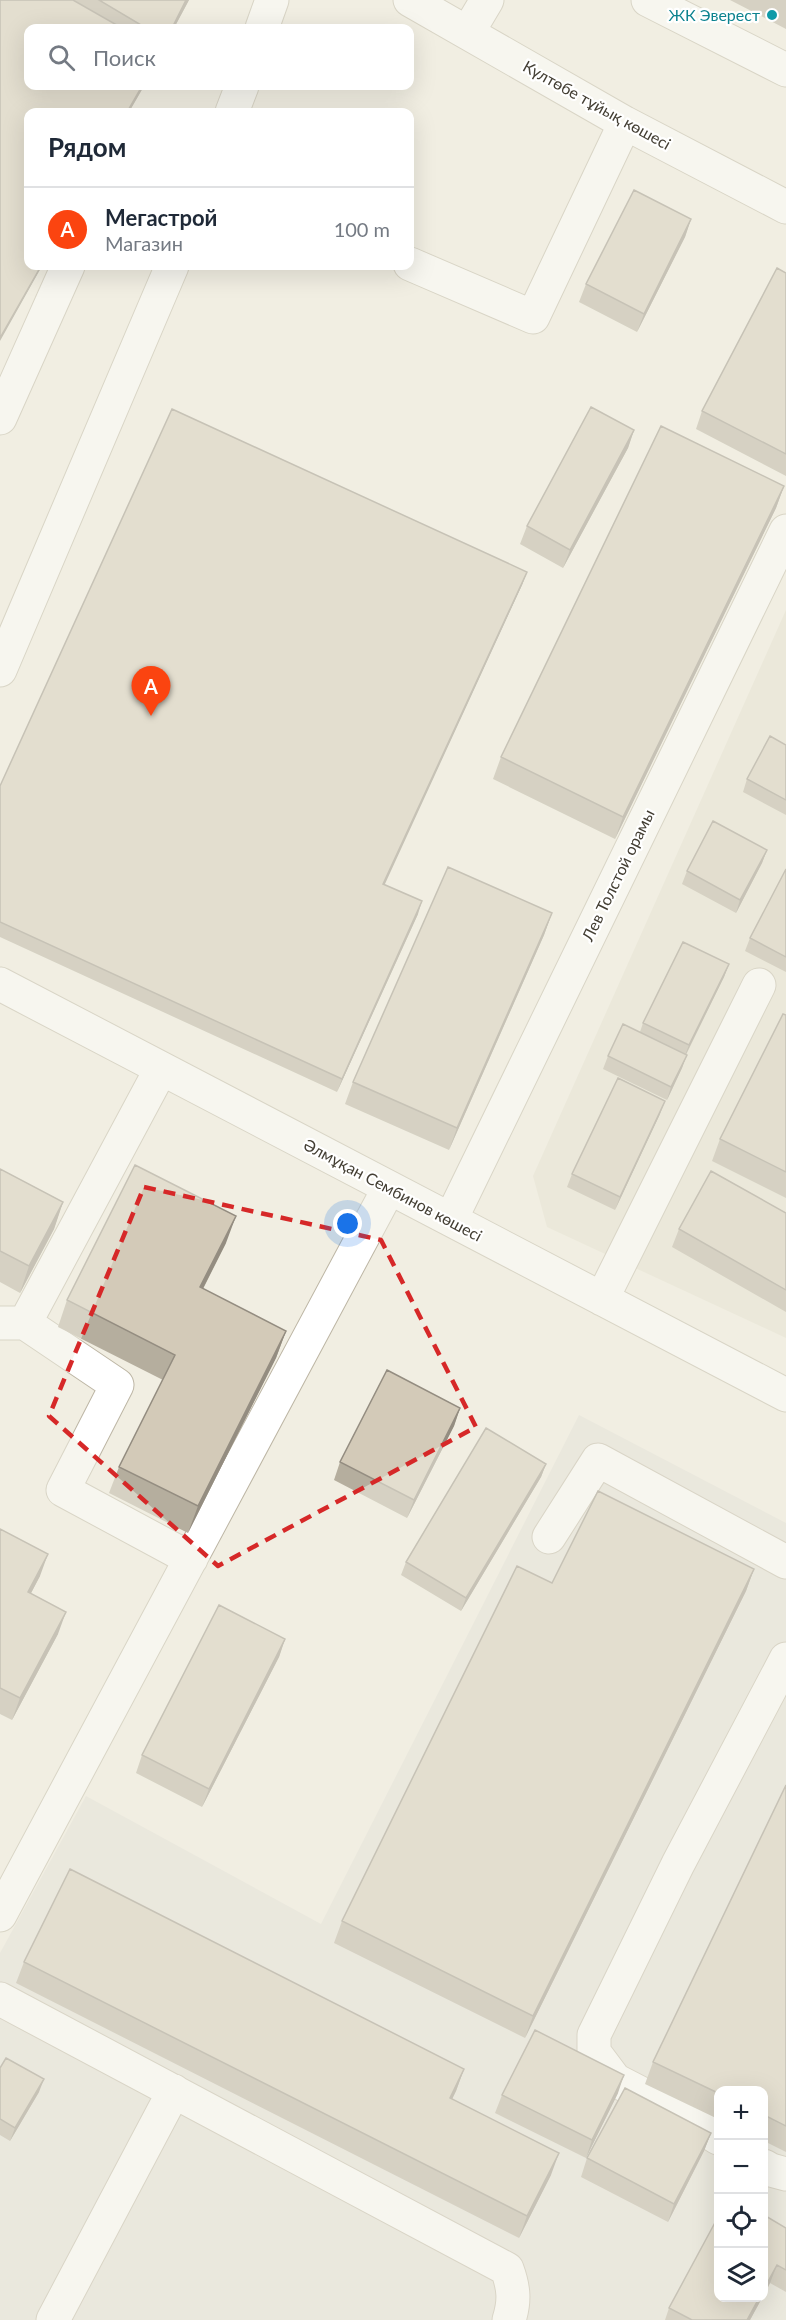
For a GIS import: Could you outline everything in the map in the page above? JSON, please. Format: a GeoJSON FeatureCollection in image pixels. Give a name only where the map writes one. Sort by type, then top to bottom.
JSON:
{"type":"FeatureCollection","features":[{"type":"Feature","properties":{"kind":"street"},"geometry":{"type":"LineString","coordinates":[[263,24],[272,0]]}},
{"type":"Feature","properties":{"kind":"street","name":"Күлтөбе тұйық көшесі"},"geometry":{"type":"LineString","coordinates":[[410,0],[625,123],[786,207]]}},
{"type":"Feature","properties":{"kind":"street"},"geometry":{"type":"LineString","coordinates":[[468,32],[487,0]]}},
{"type":"Feature","properties":{"kind":"street"},"geometry":{"type":"LineString","coordinates":[[648,0],[786,70]]}},
{"type":"Feature","properties":{"kind":"street"},"geometry":{"type":"LineString","coordinates":[[234,108],[240,90]]}},
{"type":"Feature","properties":{"kind":"street"},"geometry":{"type":"LineString","coordinates":[[414,266],[533,317],[625,123]]}},
{"type":"Feature","properties":{"kind":"street"},"geometry":{"type":"LineString","coordinates":[[0,418],[66,270]]}},
{"type":"Feature","properties":{"kind":"street"},"geometry":{"type":"LineString","coordinates":[[2,659],[170,270]]}},
{"type":"Feature","properties":{"kind":"street","name":"Лев Толстой орамы"},"geometry":{"type":"LineString","coordinates":[[451,1219],[786,531]]}},
{"type":"Feature","properties":{"kind":"street","name":"Әлмұқан Сембинов көшесі"},"geometry":{"type":"LineString","coordinates":[[0,984],[786,1395]]}},
{"type":"Feature","properties":{"kind":"street"},"geometry":{"type":"LineString","coordinates":[[602,1299],[759,986]]}},
{"type":"Feature","properties":{"kind":"street"},"geometry":{"type":"LineString","coordinates":[[161,1069],[12,1323],[117,1385],[63,1490],[191,1559]]}},
{"type":"Feature","properties":{"kind":"street"},"geometry":{"type":"LineString","coordinates":[[0,1915],[389,1188]]}},
{"type":"Feature","properties":{"kind":"street"},"geometry":{"type":"LineString","coordinates":[[549,1537],[598,1460],[786,1562]]}},
{"type":"Feature","properties":{"kind":"street"},"geometry":{"type":"LineString","coordinates":[[714,2135],[675,2111],[615,2080],[594,2052],[594,2034],[678,1864],[786,1659]]}},
{"type":"Feature","properties":{"kind":"street"},"geometry":{"type":"LineString","coordinates":[[0,1999],[507,2269],[513,2283],[514,2303],[509,2320]]}},
{"type":"Feature","properties":{"kind":"street"},"geometry":{"type":"LineString","coordinates":[[53,2320],[174,2091]]}},
{"type":"Feature","properties":{"kind":"street"},"geometry":{"type":"LineString","coordinates":[[768,2168],[786,2174]]}},
{"type":"Feature","properties":{"kind":"highlighted area"},"geometry":{"type":"Polygon","coordinates":[[[144,1187],[381,1240],[476,1427],[218,1566],[49,1416],[144,1187]]]}},
{"type":"Feature","properties":{"kind":"shaded area"},"geometry":{"type":"Polygon","coordinates":[[[786,610],[786,1338],[547,1227],[533,1176],[786,610]]]}},
{"type":"Feature","properties":{"kind":"shaded area"},"geometry":{"type":"Polygon","coordinates":[[[579,1415],[786,1523],[786,2320],[0,2320],[0,1953],[86,1796],[321,1924],[579,1415]]]}},
{"type":"Feature","properties":{"kind":"building"},"geometry":{"type":"Polygon","coordinates":[[[0,0],[73,0],[115,24],[24,24],[24,90],[140,90],[129,108],[24,108],[24,270],[39,270],[0,338],[0,0]]]}},
{"type":"Feature","properties":{"kind":"building"},"geometry":{"type":"Polygon","coordinates":[[[99,0],[186,0],[174,24],[139,24],[99,0]]]}},
{"type":"Feature","properties":{"kind":"building"},"geometry":{"type":"Polygon","coordinates":[[[634,190],[691,219],[644,314],[586,284],[634,190]]]}},
{"type":"Feature","properties":{"kind":"building"},"geometry":{"type":"Polygon","coordinates":[[[777,268],[786,273],[786,454],[702,411],[777,268]]]}},
{"type":"Feature","properties":{"kind":"building"},"geometry":{"type":"Polygon","coordinates":[[[591,407],[634,430],[570,550],[527,526],[591,407]]]}},
{"type":"Feature","properties":{"kind":"building"},"geometry":{"type":"Polygon","coordinates":[[[172,409],[527,572],[383,884],[422,901],[342,1079],[0,922],[0,786],[172,409]]]}},
{"type":"Feature","properties":{"kind":"building"},"geometry":{"type":"Polygon","coordinates":[[[661,426],[784,486],[623,817],[501,757],[661,426]]]}},
{"type":"Feature","properties":{"kind":"building"},"geometry":{"type":"Polygon","coordinates":[[[770,736],[786,745],[786,800],[747,779],[770,736]]]}},
{"type":"Feature","properties":{"kind":"building"},"geometry":{"type":"Polygon","coordinates":[[[713,821],[767,850],[740,900],[687,871],[713,821]]]}},
{"type":"Feature","properties":{"kind":"building"},"geometry":{"type":"Polygon","coordinates":[[[448,867],[552,913],[457,1128],[353,1082],[448,867]]]}},
{"type":"Feature","properties":{"kind":"building"},"geometry":{"type":"Polygon","coordinates":[[[786,869],[786,957],[750,938],[786,869]]]}},
{"type":"Feature","properties":{"kind":"building"},"geometry":{"type":"Polygon","coordinates":[[[683,942],[729,964],[689,1045],[643,1023],[683,942]]]}},
{"type":"Feature","properties":{"kind":"building"},"geometry":{"type":"Polygon","coordinates":[[[783,1014],[786,1015],[786,1172],[720,1139],[783,1014]]]}},
{"type":"Feature","properties":{"kind":"building"},"geometry":{"type":"Polygon","coordinates":[[[623,1024],[687,1055],[671,1087],[608,1056],[623,1024]]]}},
{"type":"Feature","properties":{"kind":"building"},"geometry":{"type":"Polygon","coordinates":[[[618,1078],[665,1101],[620,1197],[572,1174],[618,1078]]]}},
{"type":"Feature","properties":{"kind":"building"},"geometry":{"type":"Polygon","coordinates":[[[135,1165],[236,1216],[200,1287],[286,1331],[198,1506],[119,1467],[175,1355],[67,1300],[135,1165]]]}},
{"type":"Feature","properties":{"kind":"building"},"geometry":{"type":"Polygon","coordinates":[[[0,1169],[63,1202],[29,1266],[0,1251],[0,1169]]]}},
{"type":"Feature","properties":{"kind":"building"},"geometry":{"type":"Polygon","coordinates":[[[711,1171],[786,1213],[786,1290],[679,1229],[711,1171]]]}},
{"type":"Feature","properties":{"kind":"building"},"geometry":{"type":"Polygon","coordinates":[[[387,1370],[460,1408],[414,1500],[340,1462],[387,1370]]]}},
{"type":"Feature","properties":{"kind":"building"},"geometry":{"type":"Polygon","coordinates":[[[486,1428],[546,1464],[466,1598],[406,1562],[486,1428]]]}},
{"type":"Feature","properties":{"kind":"building"},"geometry":{"type":"Polygon","coordinates":[[[598,1491],[754,1569],[533,2016],[342,1921],[517,1566],[552,1583],[598,1491]]]}},
{"type":"Feature","properties":{"kind":"building"},"geometry":{"type":"Polygon","coordinates":[[[0,1529],[48,1554],[28,1592],[66,1612],[20,1698],[0,1688],[0,1529]]]}},
{"type":"Feature","properties":{"kind":"building"},"geometry":{"type":"Polygon","coordinates":[[[219,1605],[285,1639],[209,1789],[142,1755],[219,1605]]]}},
{"type":"Feature","properties":{"kind":"building"},"geometry":{"type":"Polygon","coordinates":[[[786,1785],[786,2126],[768,2117],[768,2086],[714,2086],[714,2091],[653,2062],[786,1785]]]}},
{"type":"Feature","properties":{"kind":"building"},"geometry":{"type":"Polygon","coordinates":[[[70,1869],[464,2069],[450,2098],[559,2153],[527,2216],[24,1962],[70,1869]]]}},
{"type":"Feature","properties":{"kind":"building"},"geometry":{"type":"Polygon","coordinates":[[[535,2030],[624,2075],[592,2140],[502,2095],[535,2030]]]}},
{"type":"Feature","properties":{"kind":"building"},"geometry":{"type":"Polygon","coordinates":[[[6,2058],[44,2079],[15,2128],[0,2119],[0,2068],[6,2058]]]}},
{"type":"Feature","properties":{"kind":"building"},"geometry":{"type":"Polygon","coordinates":[[[625,2088],[711,2133],[674,2204],[587,2158],[625,2088]]]}},
{"type":"Feature","properties":{"kind":"building"},"geometry":{"type":"Polygon","coordinates":[[[768,2217],[786,2228],[786,2270],[777,2265],[768,2282],[768,2217]]]}},
{"type":"Feature","properties":{"kind":"building"},"geometry":{"type":"Polygon","coordinates":[[[714,2224],[714,2302],[757,2302],[747,2320],[692,2320],[669,2308],[714,2224]]]}},
{"type":"Feature","properties":{"kind":"place","name":"ЖК Эверест"},"geometry":{"type":"Point","coordinates":[772,15]}},
{"type":"Feature","properties":{"kind":"place","name":"Мегастрой"},"geometry":{"type":"Point","coordinates":[151,716]}}]}
